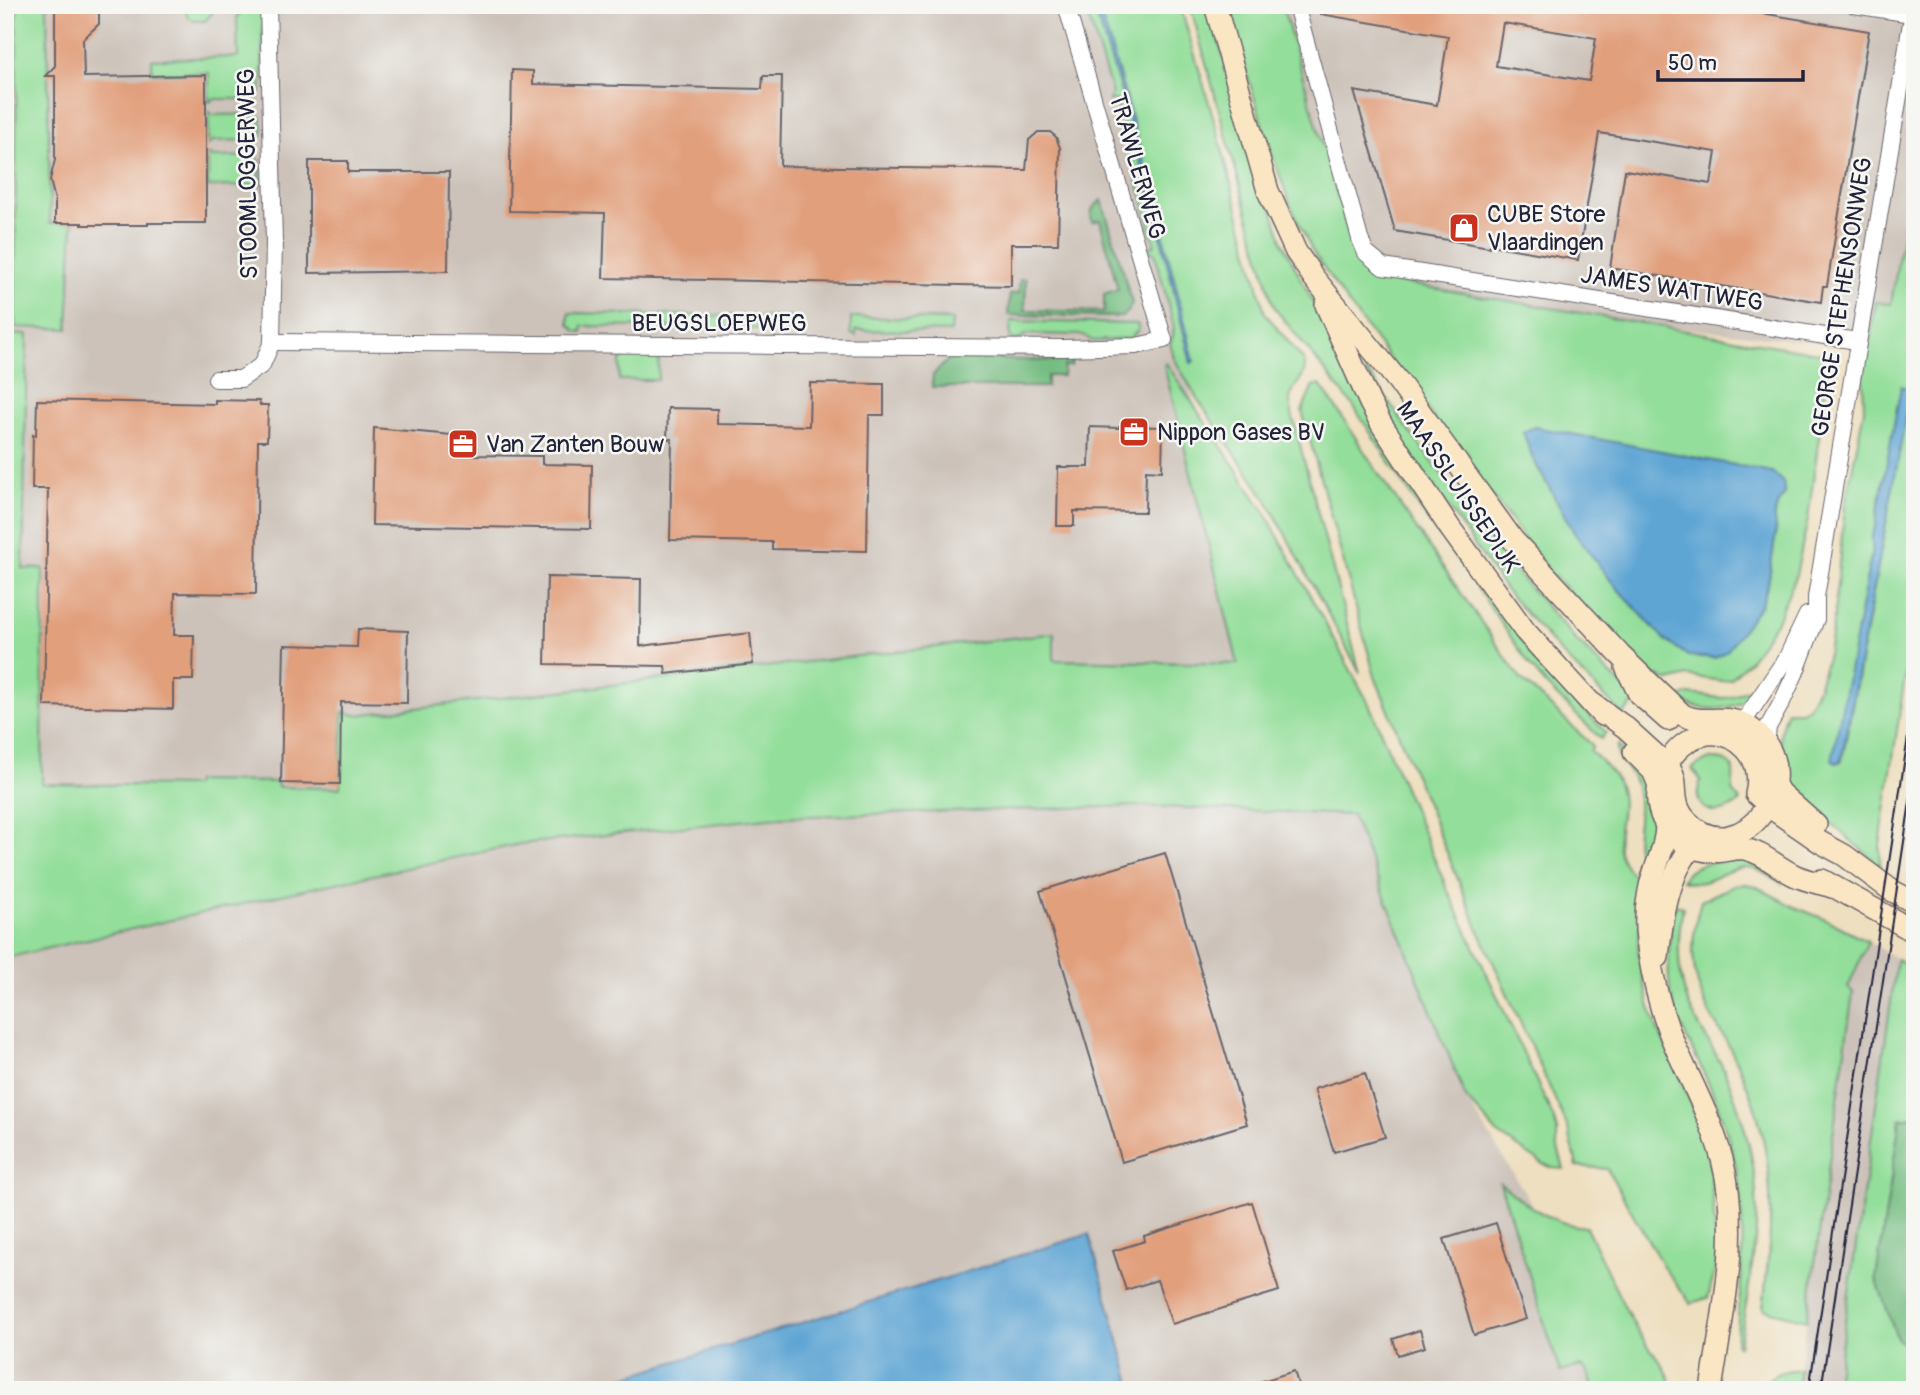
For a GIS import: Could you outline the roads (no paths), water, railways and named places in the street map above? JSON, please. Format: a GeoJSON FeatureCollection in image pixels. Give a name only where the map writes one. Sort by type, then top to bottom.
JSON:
{"type":"FeatureCollection","features":[{"type":"Feature","properties":{"kind":"main road","name":"MAASSLUISSEDIJK"},"geometry":{"type":"LineString","coordinates":[[1215,5],[1268,191],[1296,252],[1398,381],[1513,540],[1620,656],[1639,694],[1680,730],[1699,729]]}},
{"type":"Feature","properties":{"kind":"main road","name":"MAASSLUISSEDIJK"},"geometry":{"type":"LineString","coordinates":[[1314,278],[1370,403],[1450,528],[1525,631],[1593,704],[1626,728],[1662,773]]}},
{"type":"Feature","properties":{"kind":"main road"},"geometry":{"type":"LineString","coordinates":[[1741,840],[1772,795],[1776,769],[1766,745],[1758,735],[1734,730],[1710,734],[1699,729],[1675,751],[1662,773],[1659,809],[1666,825],[1677,838],[1692,847],[1712,852],[1741,840],[1757,837],[1832,887],[1915,932]]}},
{"type":"Feature","properties":{"kind":"main road"},"geometry":{"type":"LineString","coordinates":[[1734,730],[1740,744],[1751,755],[1757,770],[1756,794],[1780,793],[1825,834],[1843,855],[1915,904]]}},
{"type":"Feature","properties":{"kind":"main road"},"geometry":{"type":"LineString","coordinates":[[1662,773],[1674,775],[1675,798],[1690,825],[1711,835],[1741,840]]}},
{"type":"Feature","properties":{"kind":"main road"},"geometry":{"type":"LineString","coordinates":[[1666,825],[1664,845],[1649,890],[1646,935],[1664,1017],[1696,1090],[1721,1158],[1730,1208],[1731,1250],[1711,1390]]}},
{"type":"Feature","properties":{"kind":"main road"},"geometry":{"type":"LineString","coordinates":[[1655,980],[1668,898],[1686,855],[1702,838],[1711,835]]}},
{"type":"Feature","properties":{"kind":"street","name":"STOOMLOGGERWEG"},"geometry":{"type":"LineString","coordinates":[[268,5],[274,242],[272,342]]}},
{"type":"Feature","properties":{"kind":"street","name":"TRAWLERWEG"},"geometry":{"type":"LineString","coordinates":[[1066,5],[1164,340]]}},
{"type":"Feature","properties":{"kind":"street","name":"JAMES WATTWEG"},"geometry":{"type":"LineString","coordinates":[[1296,5],[1360,239],[1366,253],[1383,267],[1857,341]]}},
{"type":"Feature","properties":{"kind":"street"},"geometry":{"type":"LineString","coordinates":[[1854,5],[1913,10]]}},
{"type":"Feature","properties":{"kind":"street","name":"GEORGE STEPHENSONWEG"},"geometry":{"type":"LineString","coordinates":[[1766,745],[1768,727],[1783,702],[1816,619],[1816,597],[1913,10]]}},
{"type":"Feature","properties":{"kind":"street","name":"BEUGSLOEPWEG"},"geometry":{"type":"LineString","coordinates":[[272,342],[1063,348],[1136,346],[1164,340]]}},
{"type":"Feature","properties":{"kind":"street"},"geometry":{"type":"LineString","coordinates":[[216,379],[241,379],[262,365],[272,342]]}},
{"type":"Feature","properties":{"kind":"street","name":"GEORGE STEPHENSONWEG"},"geometry":{"type":"LineString","coordinates":[[1734,730],[1787,656],[1816,597]]}},
{"type":"Feature","properties":{"kind":"water"},"geometry":{"type":"Polygon","coordinates":[[[1093,5],[1098,5],[1137,138],[1194,361],[1191,363],[1161,238],[1118,82],[1093,5]]]}},
{"type":"Feature","properties":{"kind":"water"},"geometry":{"type":"Polygon","coordinates":[[[1901,386],[1910,390],[1900,449],[1841,761],[1836,763],[1832,760],[1901,386]]]}},
{"type":"Feature","properties":{"kind":"water"},"geometry":{"type":"Polygon","coordinates":[[[1535,427],[1772,472],[1783,482],[1785,494],[1775,512],[1776,532],[1768,585],[1760,606],[1727,651],[1715,658],[1688,656],[1663,638],[1616,587],[1575,534],[1532,457],[1523,432],[1535,427]]]}},
{"type":"Feature","properties":{"kind":"water"},"geometry":{"type":"Polygon","coordinates":[[[1089,1234],[1133,1390],[583,1390],[1089,1234]]]}},
{"type":"Feature","properties":{"kind":"tram line"},"geometry":{"type":"LineString","coordinates":[[1809,1390],[1915,691]]}},
{"type":"Feature","properties":{"kind":"tram line"},"geometry":{"type":"LineString","coordinates":[[1821,1390],[1915,769]]}},
{"type":"Feature","properties":{"kind":"place","name":"CUBE Store Vlaardingen"},"geometry":{"type":"Point","coordinates":[1464,228]}},
{"type":"Feature","properties":{"kind":"place","name":"Nippon Gases BV"},"geometry":{"type":"Point","coordinates":[1134,432]}},
{"type":"Feature","properties":{"kind":"place","name":"Van Zanten Bouw"},"geometry":{"type":"Point","coordinates":[463,444]}}]}
